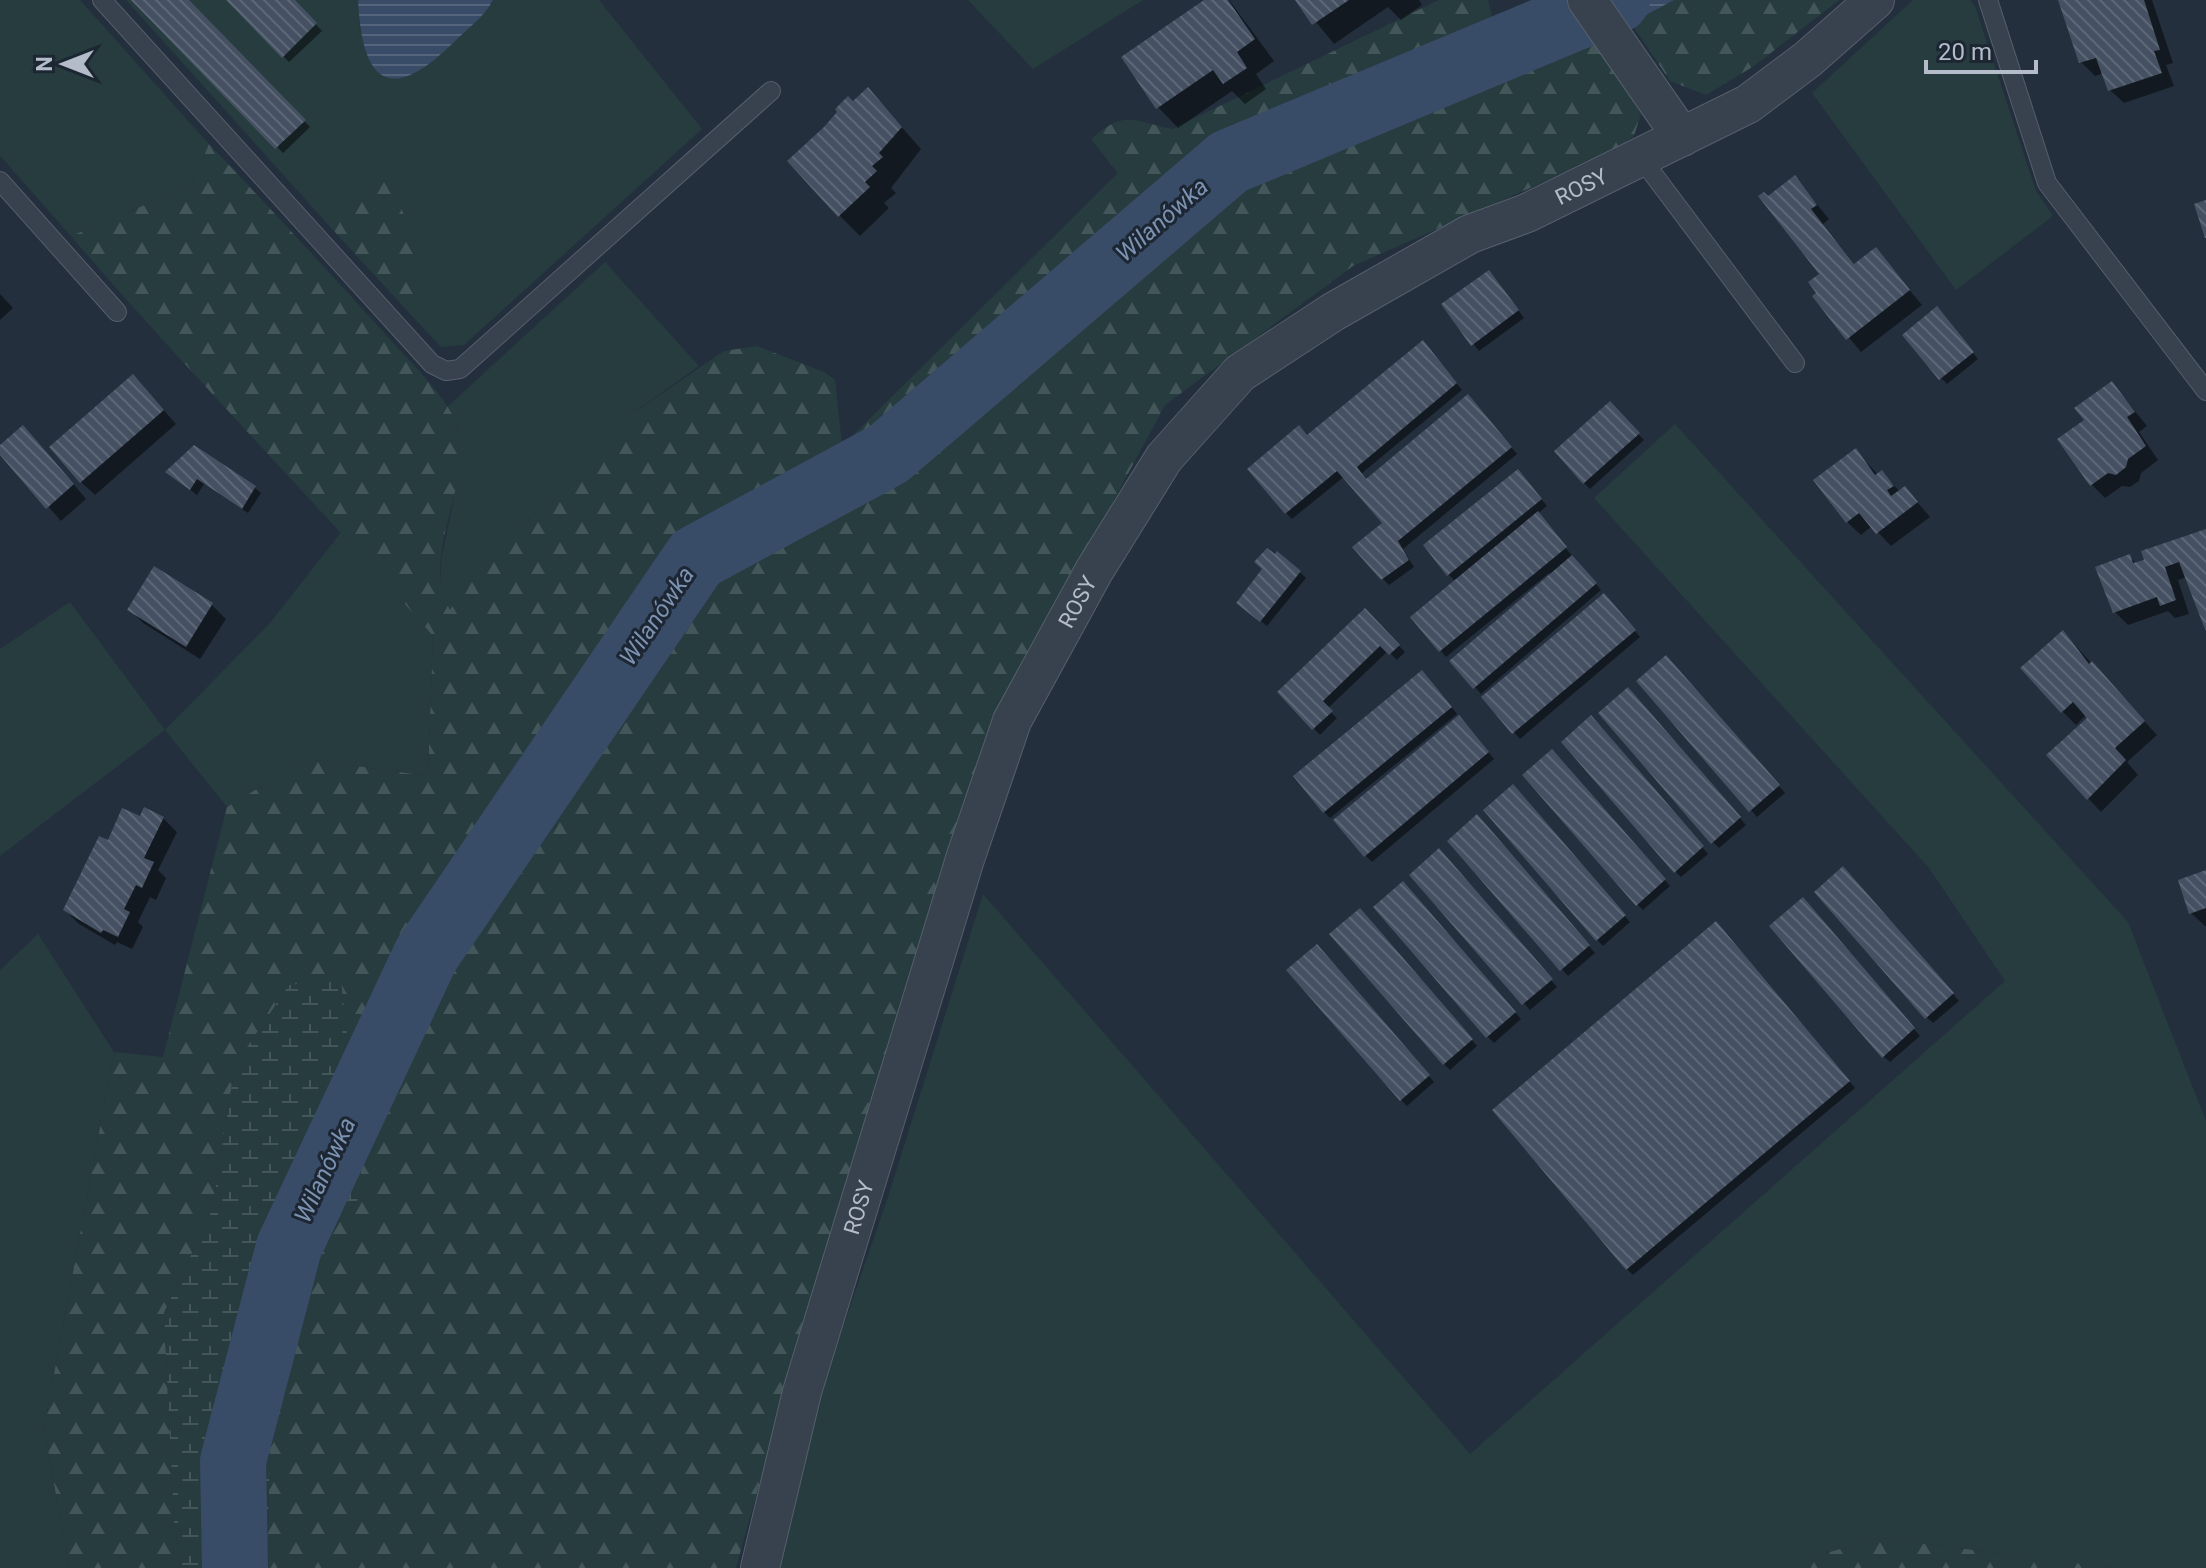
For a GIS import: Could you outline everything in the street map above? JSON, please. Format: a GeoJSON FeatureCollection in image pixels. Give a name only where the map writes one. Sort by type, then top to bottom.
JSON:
{"type":"FeatureCollection","features":[{"type":"Feature","properties":{"kind":"street"},"geometry":{"type":"LineString","coordinates":[[1587,0],[1682,137]]}},
{"type":"Feature","properties":{"kind":"street","name":"ROSY"},"geometry":{"type":"LineString","coordinates":[[760,1568],[802,1392],[965,859],[1012,721],[1094,571],[1156,470],[1240,373],[1333,312],[1470,234],[1527,213],[1748,104],[1808,59],[1875,0]]}},
{"type":"Feature","properties":{"kind":"lane"},"geometry":{"type":"LineString","coordinates":[[102,0],[432,364],[446,371],[460,369],[771,91]]}},
{"type":"Feature","properties":{"kind":"lane"},"geometry":{"type":"LineString","coordinates":[[1988,0],[2047,183],[2206,391]]}},
{"type":"Feature","properties":{"kind":"lane"},"geometry":{"type":"LineString","coordinates":[[1641,158],[1795,363]]}},
{"type":"Feature","properties":{"kind":"lane"},"geometry":{"type":"LineString","coordinates":[[0,181],[117,312]]}},
{"type":"Feature","properties":{"kind":"green space"},"geometry":{"type":"Polygon","coordinates":[[[0,0],[80,0],[209,144],[192,185],[71,236],[0,156],[0,0]]]}},
{"type":"Feature","properties":{"kind":"green space"},"geometry":{"type":"Polygon","coordinates":[[[126,0],[358,0],[360,30],[492,4],[493,0],[599,0],[702,129],[464,345],[441,347],[413,317],[413,286],[385,169],[323,219],[126,0]]]}},
{"type":"Feature","properties":{"kind":"green space"},"geometry":{"type":"Polygon","coordinates":[[[968,0],[1143,0],[1033,69],[968,0]]]}},
{"type":"Feature","properties":{"kind":"green space"},"geometry":{"type":"Polygon","coordinates":[[[1439,0],[1488,0],[1493,22],[1536,0],[1568,0],[1641,114],[1634,136],[1614,151],[1353,266],[1165,405],[993,725],[786,1388],[736,1568],[267,1568],[270,1439],[322,1239],[363,1194],[235,1065],[212,1210],[164,1313],[174,1522],[181,1568],[69,1568],[44,1428],[114,1052],[163,1057],[227,807],[307,759],[428,776],[433,636],[71,236],[192,185],[209,144],[417,369],[455,420],[461,455],[440,567],[442,589],[450,610],[489,551],[575,483],[629,416],[724,351],[757,346],[824,372],[835,380],[842,446],[1118,173],[1091,139],[1103,130],[1130,120],[1172,129],[1439,0]]]}},
{"type":"Feature","properties":{"kind":"green space"},"geometry":{"type":"Polygon","coordinates":[[[1674,0],[1839,0],[1754,66],[1706,95],[1670,81],[1631,23],[1674,0]]]}},
{"type":"Feature","properties":{"kind":"green space"},"geometry":{"type":"Polygon","coordinates":[[[1913,0],[1970,0],[1975,6],[2036,191],[2053,216],[1956,290],[1812,93],[1913,0]]]}},
{"type":"Feature","properties":{"kind":"green space"},"geometry":{"type":"Polygon","coordinates":[[[385,169],[417,246],[413,317],[323,219],[385,169]]]}},
{"type":"Feature","properties":{"kind":"green space"},"geometry":{"type":"Polygon","coordinates":[[[605,262],[699,366],[629,416],[575,483],[489,551],[450,611],[441,592],[441,560],[453,503],[459,430],[447,407],[605,262]]]}},
{"type":"Feature","properties":{"kind":"green space"},"geometry":{"type":"Polygon","coordinates":[[[1675,424],[2128,922],[2206,1121],[2206,1568],[2115,1568],[1880,1538],[1772,1568],[780,1568],[815,1408],[888,1197],[983,894],[1470,1454],[2005,981],[1929,868],[1594,498],[1675,424]]]}},
{"type":"Feature","properties":{"kind":"green space"},"geometry":{"type":"Polygon","coordinates":[[[342,531],[433,636],[428,776],[307,759],[227,807],[165,730],[270,623],[342,531]]]}},
{"type":"Feature","properties":{"kind":"green space"},"geometry":{"type":"Polygon","coordinates":[[[70,602],[165,730],[0,856],[0,649],[70,602]]]}},
{"type":"Feature","properties":{"kind":"green space"},"geometry":{"type":"Polygon","coordinates":[[[38,934],[114,1052],[44,1428],[69,1568],[0,1568],[0,970],[38,934]]]}},
{"type":"Feature","properties":{"kind":"green space"},"geometry":{"type":"Polygon","coordinates":[[[341,979],[363,1194],[322,1239],[270,1439],[267,1568],[181,1568],[174,1522],[164,1313],[212,1210],[235,1065],[289,985],[341,979]]]}},
{"type":"Feature","properties":{"kind":"green space"},"geometry":{"type":"Polygon","coordinates":[[[1880,1538],[2115,1568],[1772,1568],[1880,1538]]]}},
{"type":"Feature","properties":{"kind":"water"},"geometry":{"type":"Polygon","coordinates":[[[358,0],[493,0],[481,16],[433,61],[414,73],[398,78],[384,76],[374,67],[366,52],[358,0]]]}},
{"type":"Feature","properties":{"kind":"water"},"geometry":{"type":"Polygon","coordinates":[[[1616,0],[1674,0],[1631,23],[1616,0]]]}},
{"type":"Feature","properties":{"kind":"building"},"geometry":{"type":"Polygon","coordinates":[[[131,0],[189,0],[306,120],[275,149],[131,0]]]}},
{"type":"Feature","properties":{"kind":"building"},"geometry":{"type":"Polygon","coordinates":[[[226,0],[295,0],[317,23],[282,58],[226,0]]]}},
{"type":"Feature","properties":{"kind":"building"},"geometry":{"type":"Polygon","coordinates":[[[1204,0],[1228,0],[1255,39],[1237,52],[1247,68],[1223,84],[1213,70],[1156,109],[1121,57],[1204,0]]]}},
{"type":"Feature","properties":{"kind":"building"},"geometry":{"type":"Polygon","coordinates":[[[1295,0],[1349,0],[1312,25],[1295,0]]]}},
{"type":"Feature","properties":{"kind":"building"},"geometry":{"type":"Polygon","coordinates":[[[2058,0],[2144,0],[2160,50],[2154,51],[2162,73],[2108,91],[2096,58],[2079,63],[2058,0]]]}},
{"type":"Feature","properties":{"kind":"building"},"geometry":{"type":"Polygon","coordinates":[[[868,87],[902,127],[879,153],[883,157],[872,166],[877,171],[865,182],[870,187],[838,217],[787,161],[824,127],[848,96],[853,101],[868,87]]]}},
{"type":"Feature","properties":{"kind":"building"},"geometry":{"type":"Polygon","coordinates":[[[1795,175],[1817,205],[1811,209],[1854,264],[1876,247],[1910,290],[1846,340],[1812,296],[1816,293],[1808,282],[1819,274],[1758,196],[1764,192],[1768,196],[1795,175]]]}},
{"type":"Feature","properties":{"kind":"building"},"geometry":{"type":"Polygon","coordinates":[[[2206,200],[2206,238],[2205,238],[2194,204],[2206,200]]]}},
{"type":"Feature","properties":{"kind":"building"},"geometry":{"type":"Polygon","coordinates":[[[1489,270],[1519,310],[1471,346],[1441,304],[1489,270]]]}},
{"type":"Feature","properties":{"kind":"building"},"geometry":{"type":"Polygon","coordinates":[[[1937,306],[1974,352],[1939,380],[1902,335],[1937,306]]]}},
{"type":"Feature","properties":{"kind":"building"},"geometry":{"type":"Polygon","coordinates":[[[1423,340],[1457,383],[1357,467],[1366,479],[1468,394],[1512,447],[1398,541],[1409,560],[1381,580],[1352,547],[1382,523],[1337,471],[1285,514],[1247,469],[1299,425],[1307,435],[1423,340]]]}},
{"type":"Feature","properties":{"kind":"building"},"geometry":{"type":"Polygon","coordinates":[[[133,374],[164,410],[80,483],[49,447],[133,374]]]}},
{"type":"Feature","properties":{"kind":"building"},"geometry":{"type":"Polygon","coordinates":[[[2112,381],[2135,412],[2127,417],[2146,446],[2128,459],[2126,467],[2116,475],[2108,473],[2090,486],[2057,439],[2084,420],[2074,408],[2112,381]]]}},
{"type":"Feature","properties":{"kind":"building"},"geometry":{"type":"Polygon","coordinates":[[[1610,401],[1640,433],[1583,484],[1554,451],[1610,401]]]}},
{"type":"Feature","properties":{"kind":"building"},"geometry":{"type":"Polygon","coordinates":[[[23,425],[74,484],[46,509],[0,455],[0,445],[23,425]]]}},
{"type":"Feature","properties":{"kind":"building"},"geometry":{"type":"Polygon","coordinates":[[[194,445],[256,486],[242,509],[197,479],[190,490],[165,472],[194,445]]]}},
{"type":"Feature","properties":{"kind":"building"},"geometry":{"type":"Polygon","coordinates":[[[1856,448],[1875,475],[1882,470],[1894,486],[1887,490],[1891,496],[1905,486],[1918,502],[1876,534],[1859,513],[1846,523],[1813,480],[1856,448]]]}},
{"type":"Feature","properties":{"kind":"building"},"geometry":{"type":"Polygon","coordinates":[[[1518,469],[1542,499],[1447,576],[1423,545],[1518,469]]]}},
{"type":"Feature","properties":{"kind":"building"},"geometry":{"type":"Polygon","coordinates":[[[1538,511],[1567,547],[1439,652],[1410,617],[1538,511]]]}},
{"type":"Feature","properties":{"kind":"building"},"geometry":{"type":"Polygon","coordinates":[[[2206,529],[2206,632],[2179,562],[2165,567],[2176,600],[2160,606],[2157,597],[2113,613],[2095,567],[2130,554],[2133,563],[2144,560],[2141,551],[2206,529]]]}},
{"type":"Feature","properties":{"kind":"building"},"geometry":{"type":"Polygon","coordinates":[[[1267,548],[1275,554],[1277,551],[1301,571],[1260,622],[1236,603],[1262,569],[1254,562],[1267,548]]]}},
{"type":"Feature","properties":{"kind":"building"},"geometry":{"type":"Polygon","coordinates":[[[1572,555],[1597,583],[1473,689],[1449,661],[1572,555]]]}},
{"type":"Feature","properties":{"kind":"building"},"geometry":{"type":"Polygon","coordinates":[[[154,566],[213,603],[186,647],[127,610],[154,566]]]}},
{"type":"Feature","properties":{"kind":"building"},"geometry":{"type":"Polygon","coordinates":[[[1604,593],[1636,630],[1512,734],[1481,697],[1604,593]]]}},
{"type":"Feature","properties":{"kind":"building"},"geometry":{"type":"Polygon","coordinates":[[[1365,608],[1400,645],[1389,655],[1380,646],[1323,701],[1333,711],[1312,730],[1277,692],[1365,608]]]}},
{"type":"Feature","properties":{"kind":"building"},"geometry":{"type":"Polygon","coordinates":[[[2063,630],[2089,664],[2092,661],[2145,721],[2115,748],[2126,760],[2087,800],[2046,755],[2087,718],[2073,702],[2061,713],[2020,668],[2063,630]]]}},
{"type":"Feature","properties":{"kind":"building"},"geometry":{"type":"Polygon","coordinates":[[[1666,655],[1780,785],[1749,812],[1636,681],[1666,655]]]}},
{"type":"Feature","properties":{"kind":"building"},"geometry":{"type":"Polygon","coordinates":[[[1422,670],[1452,707],[1323,813],[1293,776],[1422,670]]]}},
{"type":"Feature","properties":{"kind":"building"},"geometry":{"type":"Polygon","coordinates":[[[1628,687],[1741,817],[1711,844],[1598,713],[1628,687]]]}},
{"type":"Feature","properties":{"kind":"building"},"geometry":{"type":"Polygon","coordinates":[[[1459,715],[1489,752],[1364,857],[1333,820],[1459,715]]]}},
{"type":"Feature","properties":{"kind":"building"},"geometry":{"type":"Polygon","coordinates":[[[1591,715],[1704,846],[1674,873],[1561,742],[1591,715]]]}},
{"type":"Feature","properties":{"kind":"building"},"geometry":{"type":"Polygon","coordinates":[[[1552,749],[1666,879],[1636,906],[1522,775],[1552,749]]]}},
{"type":"Feature","properties":{"kind":"building"},"geometry":{"type":"Polygon","coordinates":[[[1513,784],[1626,915],[1596,941],[1483,810],[1513,784]]]}},
{"type":"Feature","properties":{"kind":"building"},"geometry":{"type":"Polygon","coordinates":[[[144,807],[164,817],[144,858],[154,862],[142,888],[136,885],[124,909],[130,912],[118,937],[103,930],[101,933],[63,910],[99,836],[108,840],[122,808],[140,816],[144,807]]]}},
{"type":"Feature","properties":{"kind":"building"},"geometry":{"type":"Polygon","coordinates":[[[1477,814],[1590,945],[1560,971],[1447,841],[1477,814]]]}},
{"type":"Feature","properties":{"kind":"building"},"geometry":{"type":"Polygon","coordinates":[[[1439,848],[1553,979],[1522,1005],[1409,875],[1439,848]]]}},
{"type":"Feature","properties":{"kind":"building"},"geometry":{"type":"Polygon","coordinates":[[[1843,866],[1954,993],[1925,1019],[1814,892],[1843,866]]]}},
{"type":"Feature","properties":{"kind":"building"},"geometry":{"type":"Polygon","coordinates":[[[2206,870],[2206,908],[2189,914],[2178,880],[2206,870]]]}},
{"type":"Feature","properties":{"kind":"building"},"geometry":{"type":"Polygon","coordinates":[[[1403,881],[1516,1012],[1486,1038],[1373,907],[1403,881]]]}},
{"type":"Feature","properties":{"kind":"building"},"geometry":{"type":"Polygon","coordinates":[[[1803,897],[1915,1028],[1882,1058],[1769,926],[1803,897]]]}},
{"type":"Feature","properties":{"kind":"building"},"geometry":{"type":"Polygon","coordinates":[[[1360,908],[1473,1039],[1443,1065],[1329,934],[1360,908]]]}},
{"type":"Feature","properties":{"kind":"building"},"geometry":{"type":"Polygon","coordinates":[[[1716,921],[1850,1081],[1626,1270],[1492,1110],[1716,921]]]}},
{"type":"Feature","properties":{"kind":"building"},"geometry":{"type":"Polygon","coordinates":[[[1317,944],[1430,1075],[1400,1101],[1286,970],[1317,944]]]}},
{"type":"Feature","properties":{"kind":"waterway","name":"Wilanówka"},"geometry":{"type":"LineString","coordinates":[[235,1568],[233,1461],[289,1247],[426,955],[696,558],[888,454],[1229,162],[1617,0]]}}]}
